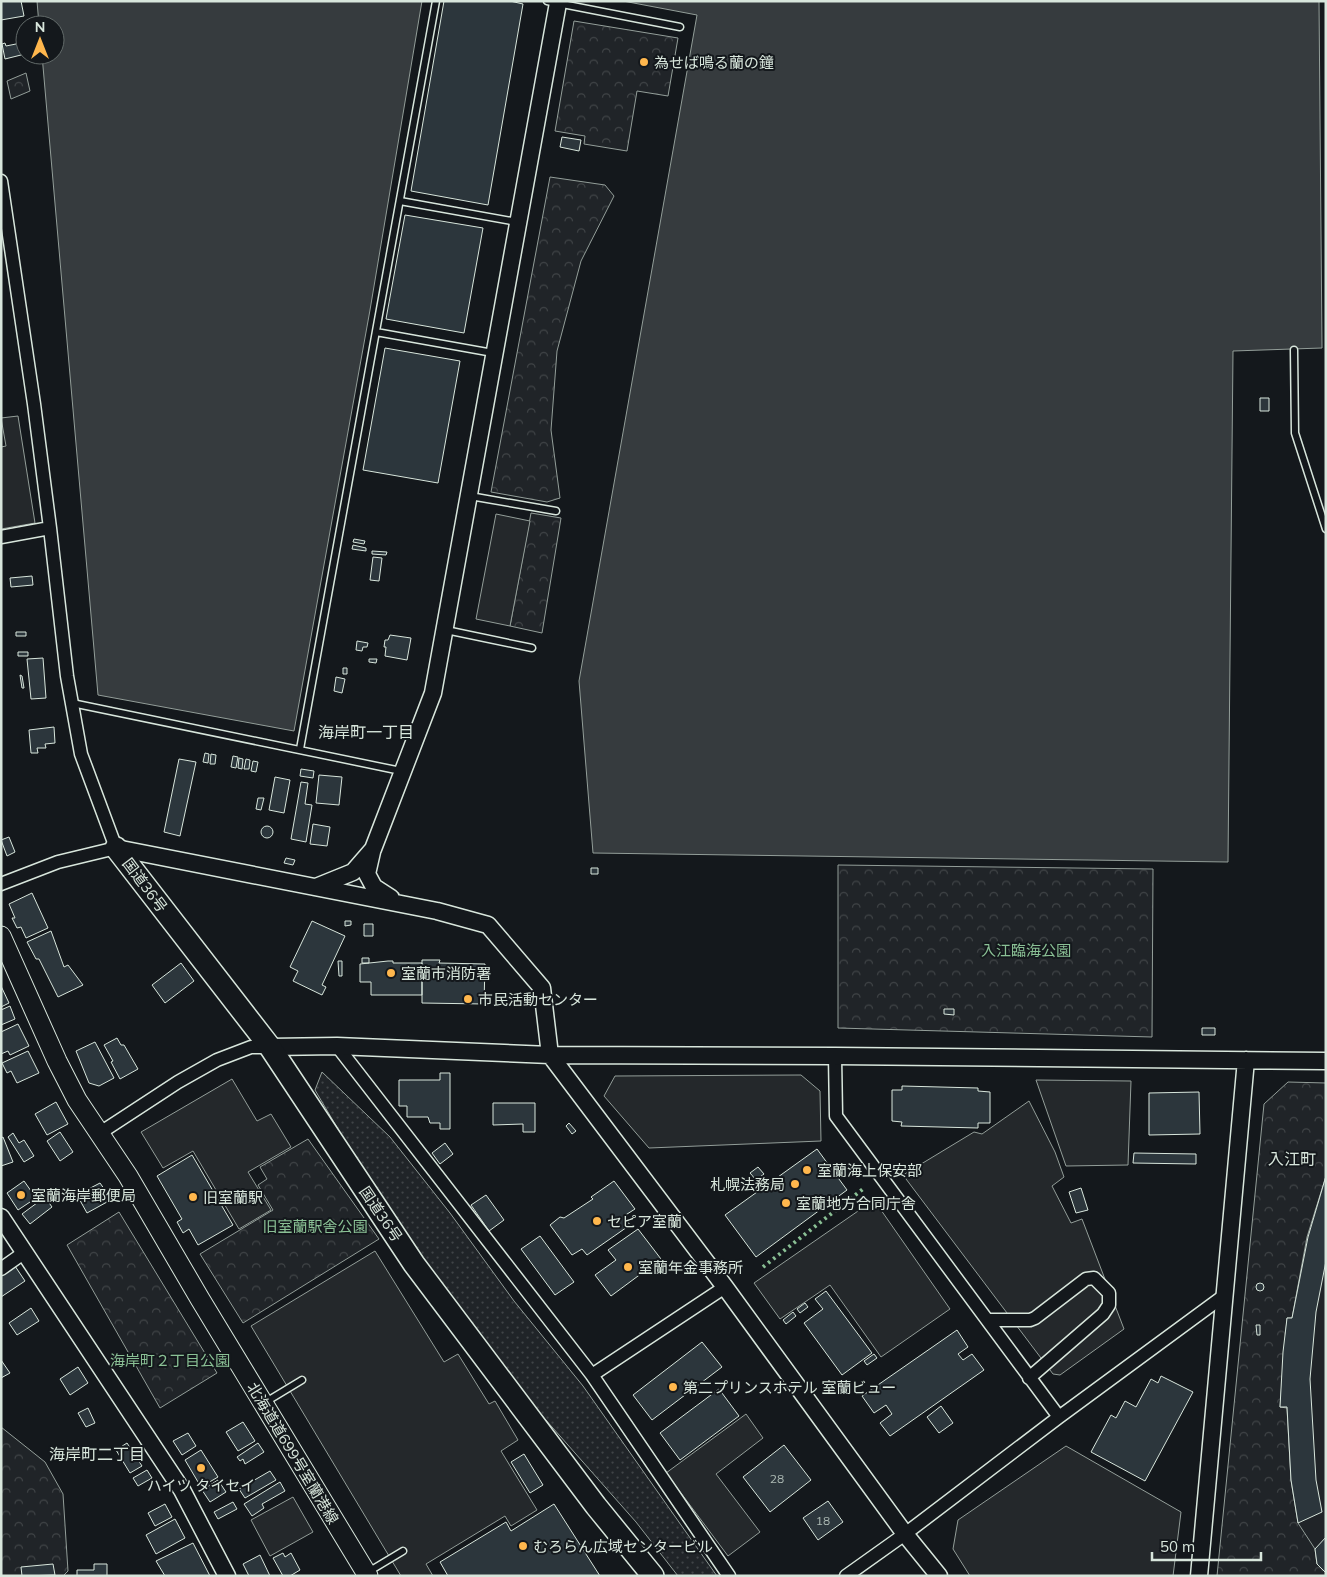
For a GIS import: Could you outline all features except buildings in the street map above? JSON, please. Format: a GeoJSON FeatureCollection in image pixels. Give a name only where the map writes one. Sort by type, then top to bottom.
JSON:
{"type":"FeatureCollection","features":[{"type":"Feature","properties":{"kind":"highway","name":"国道36号"},"geometry":{"type":"LineString","coordinates":[[116,848],[270,1047],[414,1264],[596,1506],[653,1576]]}},
{"type":"Feature","properties":{"kind":"main road","name":"北海道道699号室蘭港線"},"geometry":{"type":"LineString","coordinates":[[1,936],[57,1061],[77,1100],[100,1133],[368,1574]]}},
{"type":"Feature","properties":{"kind":"street"},"geometry":{"type":"LineString","coordinates":[[399,903],[374,887],[367,874],[373,850],[433,693],[519,222],[553,2]]}},
{"type":"Feature","properties":{"kind":"street"},"geometry":{"type":"LineString","coordinates":[[1,181],[34,404],[67,676],[81,754],[116,848]]}},
{"type":"Feature","properties":{"kind":"street"},"geometry":{"type":"LineString","coordinates":[[1,538],[50,528]]}},
{"type":"Feature","properties":{"kind":"street"},"geometry":{"type":"LineString","coordinates":[[1,884],[58,862],[116,848],[399,903],[488,925],[542,988],[550,1055],[725,1287],[905,1534],[938,1576]]}},
{"type":"Feature","properties":{"kind":"street"},"geometry":{"type":"LineString","coordinates":[[316,887],[353,872],[373,850]]}},
{"type":"Feature","properties":{"kind":"street"},"geometry":{"type":"LineString","coordinates":[[337,1046],[592,1375],[729,1576]]}},
{"type":"Feature","properties":{"kind":"street"},"geometry":{"type":"LineString","coordinates":[[100,1133],[178,1082],[217,1060],[251,1047],[337,1046],[550,1055],[1326,1061]]}},
{"type":"Feature","properties":{"kind":"street"},"geometry":{"type":"LineString","coordinates":[[835,1056],[836,1116],[1058,1417]]}},
{"type":"Feature","properties":{"kind":"street"},"geometry":{"type":"LineString","coordinates":[[1199,1576],[1246,1060]]}},
{"type":"Feature","properties":{"kind":"street"},"geometry":{"type":"LineString","coordinates":[[1,1217],[182,1490],[227,1576]]}},
{"type":"Feature","properties":{"kind":"street"},"geometry":{"type":"LineString","coordinates":[[1,1270],[25,1252]]}},
{"type":"Feature","properties":{"kind":"street"},"geometry":{"type":"LineString","coordinates":[[987,1320],[1030,1320],[1035,1318],[1086,1279],[1094,1278],[1109,1293],[1109,1305],[1103,1314],[1029,1378]]}},
{"type":"Feature","properties":{"kind":"street"},"geometry":{"type":"LineString","coordinates":[[592,1375],[725,1287]]}},
{"type":"Feature","properties":{"kind":"street"},"geometry":{"type":"LineString","coordinates":[[846,1576],[1225,1295]]}},
{"type":"Feature","properties":{"kind":"lane"},"geometry":{"type":"LineString","coordinates":[[300,749],[436,1]]}},
{"type":"Feature","properties":{"kind":"lane"},"geometry":{"type":"LineString","coordinates":[[553,2],[680,27]]}},
{"type":"Feature","properties":{"kind":"lane"},"geometry":{"type":"LineString","coordinates":[[400,201],[519,222]]}},
{"type":"Feature","properties":{"kind":"lane"},"geometry":{"type":"LineString","coordinates":[[376,332],[495,354]]}},
{"type":"Feature","properties":{"kind":"lane"},"geometry":{"type":"LineString","coordinates":[[1294,350],[1295,433],[1326,529]]}},
{"type":"Feature","properties":{"kind":"lane"},"geometry":{"type":"LineString","coordinates":[[469,496],[556,511]]}},
{"type":"Feature","properties":{"kind":"lane"},"geometry":{"type":"LineString","coordinates":[[445,630],[532,648]]}},
{"type":"Feature","properties":{"kind":"lane"},"geometry":{"type":"LineString","coordinates":[[72,703],[403,771]]}},
{"type":"Feature","properties":{"kind":"lane"},"geometry":{"type":"LineString","coordinates":[[263,1404],[302,1380]]}},
{"type":"Feature","properties":{"kind":"lane"},"geometry":{"type":"LineString","coordinates":[[368,1574],[403,1551]]}},
{"type":"Feature","properties":{"kind":"green space"},"geometry":{"type":"Polygon","coordinates":[[[574,21],[678,38],[668,96],[637,91],[627,151],[584,144],[585,136],[555,131],[574,21]]]}},
{"type":"Feature","properties":{"kind":"green space"},"geometry":{"type":"Polygon","coordinates":[[[26,73],[30,91],[11,99],[7,81],[26,73]]]}},
{"type":"Feature","properties":{"kind":"green space"},"geometry":{"type":"Polygon","coordinates":[[[550,177],[605,185],[614,196],[581,261],[557,351],[551,430],[560,498],[547,502],[491,492],[550,177]]]}},
{"type":"Feature","properties":{"kind":"green space"},"geometry":{"type":"Polygon","coordinates":[[[531,513],[561,518],[542,633],[510,626],[531,513]]]}},
{"type":"Feature","properties":{"kind":"green space","name":"入江臨海公園"},"geometry":{"type":"Polygon","coordinates":[[[838,865],[1153,869],[1152,1037],[838,1028],[838,865]]]}},
{"type":"Feature","properties":{"kind":"green space"},"geometry":{"type":"Polygon","coordinates":[[[322,1072],[390,1137],[450,1213],[514,1301],[583,1386],[717,1576],[678,1576],[636,1522],[537,1410],[457,1308],[378,1197],[315,1090],[322,1072]]]}},
{"type":"Feature","properties":{"kind":"green space"},"geometry":{"type":"Polygon","coordinates":[[[1288,1082],[1326,1083],[1326,1576],[1217,1576],[1264,1104],[1288,1082]]]}},
{"type":"Feature","properties":{"kind":"green space","name":"旧室蘭駅舎公園"},"geometry":{"type":"Polygon","coordinates":[[[308,1139],[379,1239],[243,1323],[200,1254],[273,1210],[258,1185],[267,1179],[260,1167],[308,1139]]]}},
{"type":"Feature","properties":{"kind":"green space"},"geometry":{"type":"Polygon","coordinates":[[[1326,1176],[1326,1573],[1317,1564],[1315,1549],[1298,1523],[1291,1480],[1287,1408],[1280,1407],[1287,1318],[1292,1318],[1307,1237],[1326,1176]]]}},
{"type":"Feature","properties":{"kind":"green space","name":"海岸町２丁目公園"},"geometry":{"type":"Polygon","coordinates":[[[119,1212],[217,1373],[160,1408],[67,1245],[119,1212]]]}},
{"type":"Feature","properties":{"kind":"green space"},"geometry":{"type":"Polygon","coordinates":[[[1,1427],[45,1462],[63,1494],[68,1571],[63,1576],[1,1576],[1,1427]]]}},
{"type":"Feature","properties":{"kind":"shaded area"},"geometry":{"type":"Polygon","coordinates":[[[37,1],[422,1],[370,310],[294,731],[98,695],[43,65],[65,65],[65,15],[38,15],[37,1]]]}},
{"type":"Feature","properties":{"kind":"shaded area"},"geometry":{"type":"Polygon","coordinates":[[[623,1],[1319,1],[1322,348],[1233,351],[1228,862],[593,853],[579,681],[697,15],[623,1]]]}},
{"type":"Feature","properties":{"kind":"shaded area"},"geometry":{"type":"Polygon","coordinates":[[[18,416],[35,523],[1,529],[1,447],[6,446],[1,418],[18,416]]]}},
{"type":"Feature","properties":{"kind":"shaded area"},"geometry":{"type":"Polygon","coordinates":[[[496,514],[530,521],[510,626],[476,619],[496,514]]]}},
{"type":"Feature","properties":{"kind":"shaded area"},"geometry":{"type":"Polygon","coordinates":[[[801,1075],[820,1091],[821,1141],[649,1148],[604,1096],[615,1076],[801,1075]]]}},
{"type":"Feature","properties":{"kind":"shaded area"},"geometry":{"type":"Polygon","coordinates":[[[232,1079],[257,1121],[271,1114],[291,1147],[248,1172],[271,1210],[239,1229],[193,1151],[163,1168],[141,1132],[232,1079]]]}},
{"type":"Feature","properties":{"kind":"shaded area"},"geometry":{"type":"Polygon","coordinates":[[[1036,1080],[1131,1081],[1128,1165],[1066,1166],[1036,1080]]]}},
{"type":"Feature","properties":{"kind":"shaded area"},"geometry":{"type":"Polygon","coordinates":[[[1029,1101],[1055,1152],[1064,1177],[1052,1186],[1071,1223],[1082,1219],[1124,1329],[1060,1375],[1053,1374],[903,1175],[974,1132],[982,1134],[1029,1101]]]}},
{"type":"Feature","properties":{"kind":"shaded area"},"geometry":{"type":"Polygon","coordinates":[[[874,1200],[950,1309],[881,1357],[830,1285],[780,1319],[754,1283],[874,1200]]]}},
{"type":"Feature","properties":{"kind":"shaded area"},"geometry":{"type":"Polygon","coordinates":[[[375,1251],[444,1362],[458,1354],[489,1404],[495,1401],[518,1440],[501,1451],[537,1510],[511,1526],[505,1516],[426,1564],[433,1576],[401,1576],[251,1326],[375,1251]]]}},
{"type":"Feature","properties":{"kind":"shaded area"},"geometry":{"type":"Polygon","coordinates":[[[746,1414],[763,1438],[716,1474],[760,1532],[728,1556],[666,1473],[746,1414]]]}},
{"type":"Feature","properties":{"kind":"shaded area"},"geometry":{"type":"Polygon","coordinates":[[[1066,1446],[1181,1512],[1173,1576],[970,1576],[953,1549],[958,1520],[1066,1446]]]}},
{"type":"Feature","properties":{"kind":"shaded area"},"geometry":{"type":"Polygon","coordinates":[[[293,1497],[313,1532],[270,1556],[251,1520],[293,1497]]]}},
{"type":"Feature","properties":{"kind":"hedge"},"geometry":{"type":"LineString","coordinates":[[763,1267],[863,1189]]}},
{"type":"Feature","properties":{"kind":"place","name":"為せば鳴る蘭の鐘"},"geometry":{"type":"Point","coordinates":[644,62]}},
{"type":"Feature","properties":{"kind":"place","name":"室蘭市消防署"},"geometry":{"type":"Point","coordinates":[391,973]}},
{"type":"Feature","properties":{"kind":"place","name":"市民活動センター"},"geometry":{"type":"Point","coordinates":[468,999]}},
{"type":"Feature","properties":{"kind":"place","name":"室蘭海上保安部"},"geometry":{"type":"Point","coordinates":[807,1170]}},
{"type":"Feature","properties":{"kind":"place","name":"札幌法務局"},"geometry":{"type":"Point","coordinates":[795,1184]}},
{"type":"Feature","properties":{"kind":"place","name":"室蘭海岸郵便局"},"geometry":{"type":"Point","coordinates":[21,1195]}},
{"type":"Feature","properties":{"kind":"place","name":"旧室蘭駅"},"geometry":{"type":"Point","coordinates":[193,1197]}},
{"type":"Feature","properties":{"kind":"place","name":"室蘭地方合同庁舎"},"geometry":{"type":"Point","coordinates":[786,1203]}},
{"type":"Feature","properties":{"kind":"place","name":"セピア室蘭"},"geometry":{"type":"Point","coordinates":[597,1221]}},
{"type":"Feature","properties":{"kind":"place","name":"室蘭年金事務所"},"geometry":{"type":"Point","coordinates":[628,1267]}},
{"type":"Feature","properties":{"kind":"place","name":"第二プリンスホテル 室蘭ビュー"},"geometry":{"type":"Point","coordinates":[673,1387]}},
{"type":"Feature","properties":{"kind":"place","name":"ハイツ タイセイ"},"geometry":{"type":"Point","coordinates":[201,1468]}},
{"type":"Feature","properties":{"kind":"place","name":"むろらん広域センタービル"},"geometry":{"type":"Point","coordinates":[523,1546]}},
{"type":"Feature","properties":{"kind":"district","name":"海岸町一丁目"},"geometry":{"type":"Point","coordinates":[366,732]}},
{"type":"Feature","properties":{"kind":"district","name":"入江町"},"geometry":{"type":"Point","coordinates":[1292,1159]}},
{"type":"Feature","properties":{"kind":"district","name":"海岸町二丁目"},"geometry":{"type":"Point","coordinates":[97,1454]}}]}
